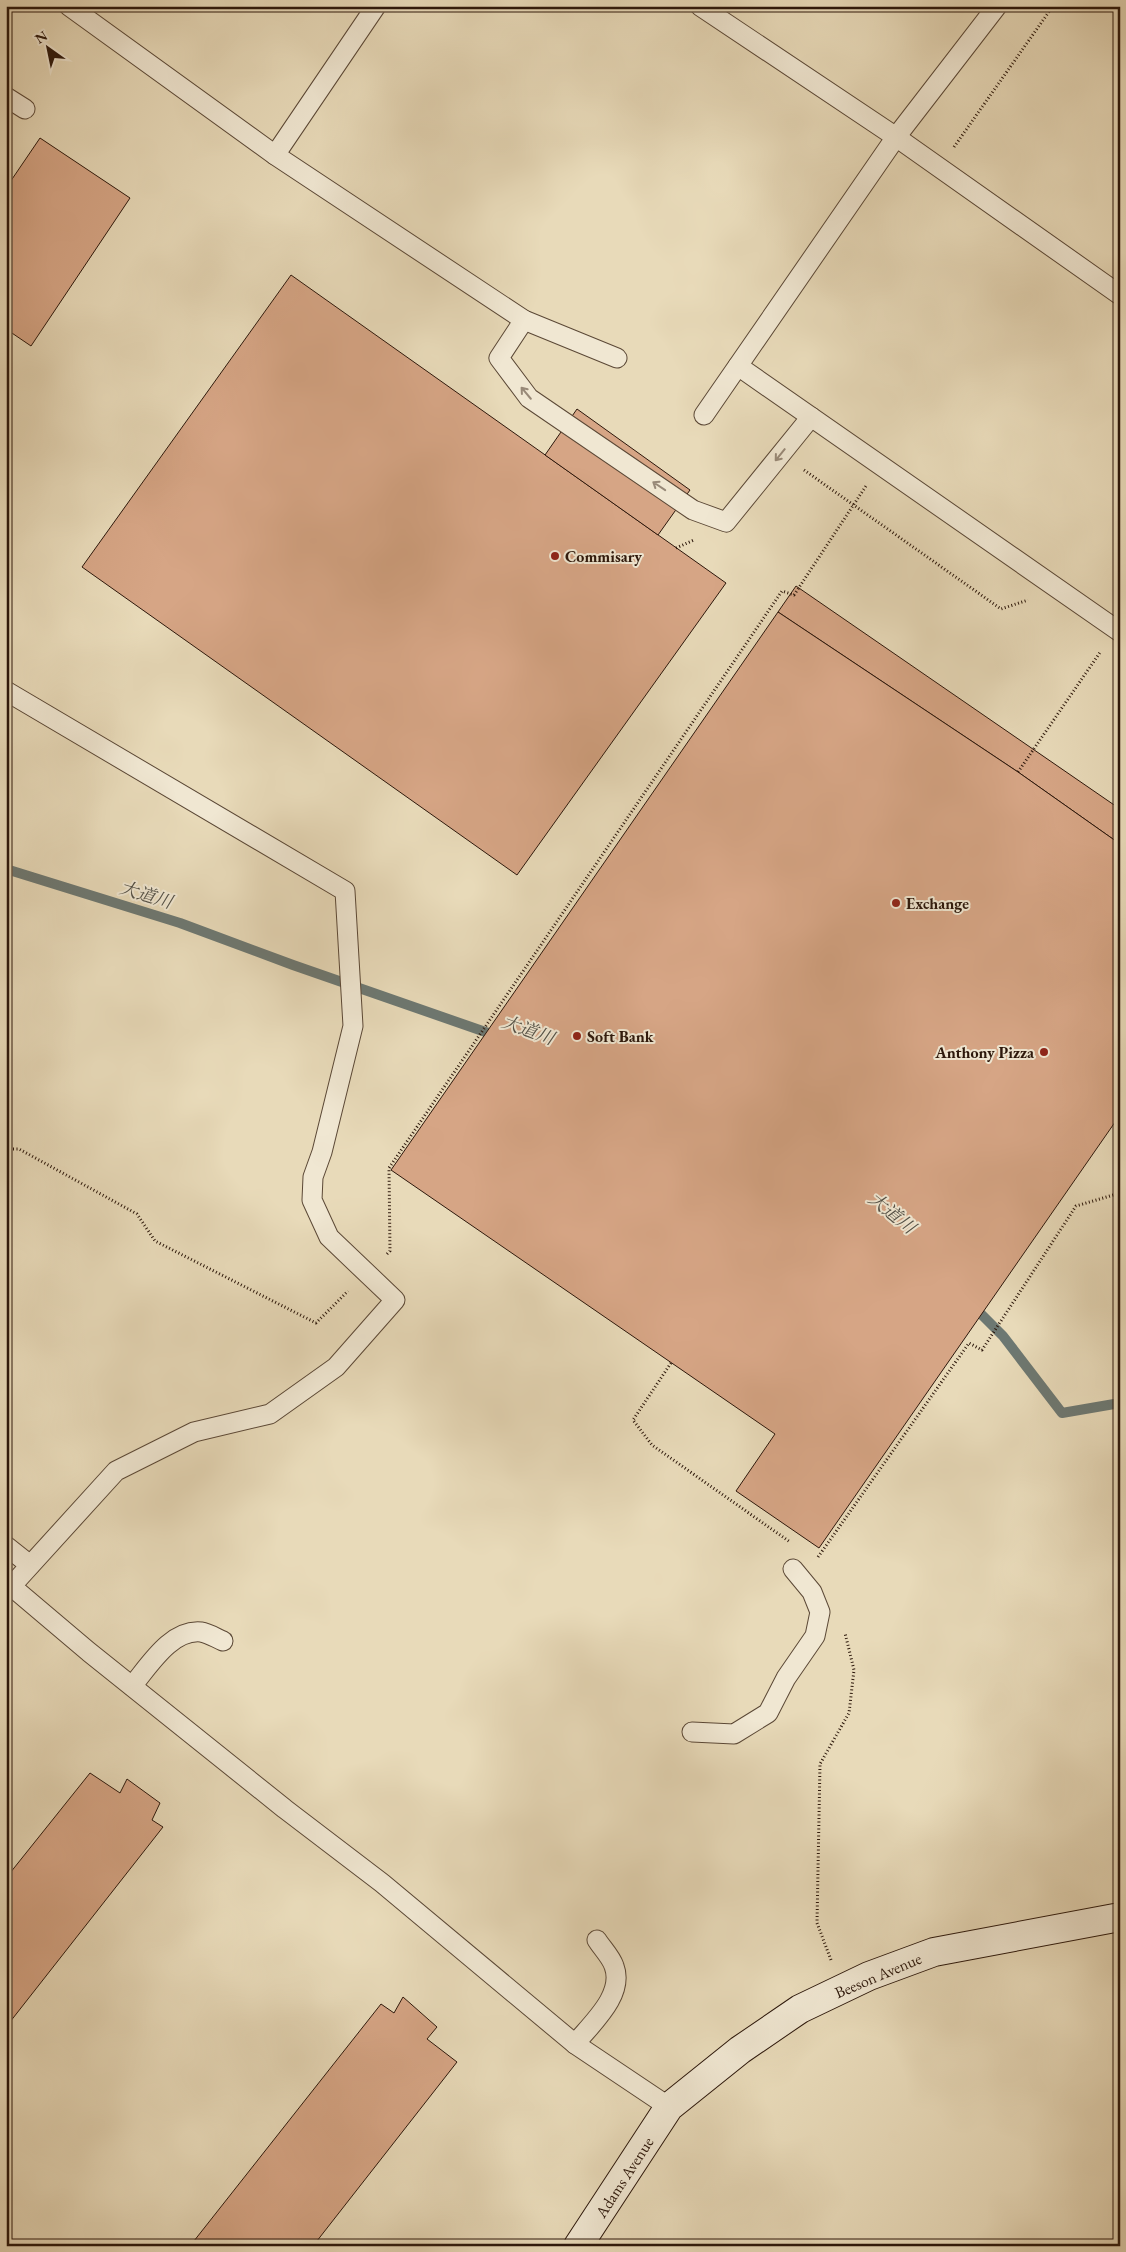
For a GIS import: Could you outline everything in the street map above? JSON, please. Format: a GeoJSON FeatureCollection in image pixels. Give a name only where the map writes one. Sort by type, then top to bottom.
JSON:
{"type":"FeatureCollection","features":[{"type":"Feature","properties":{"kind":"street","name":"Beeson Avenue"},"geometry":{"type":"LineString","coordinates":[[669,2107],[740,2050],[800,2009],[869,1976],[934,1952],[1120,1917]]}},
{"type":"Feature","properties":{"kind":"street","name":"Adams Avenue"},"geometry":{"type":"LineString","coordinates":[[578,2246],[669,2107]]}},
{"type":"Feature","properties":{"kind":"lane"},"geometry":{"type":"LineString","coordinates":[[69,6],[275,155],[524,320],[617,358]]}},
{"type":"Feature","properties":{"kind":"lane"},"geometry":{"type":"LineString","coordinates":[[275,155],[376,6]]}},
{"type":"Feature","properties":{"kind":"lane"},"geometry":{"type":"LineString","coordinates":[[700,6],[896,137],[1120,295]]}},
{"type":"Feature","properties":{"kind":"lane"},"geometry":{"type":"LineString","coordinates":[[704,415],[896,137],[997,6]]}},
{"type":"Feature","properties":{"kind":"lane"},"geometry":{"type":"LineString","coordinates":[[6,97],[25,109]]}},
{"type":"Feature","properties":{"kind":"lane"},"geometry":{"type":"LineString","coordinates":[[524,320],[499,358],[529,398],[693,510],[726,522],[811,417]]}},
{"type":"Feature","properties":{"kind":"lane"},"geometry":{"type":"LineString","coordinates":[[738,366],[1118,631]]}},
{"type":"Feature","properties":{"kind":"lane"},"geometry":{"type":"LineString","coordinates":[[6,691],[345,891],[353,1026],[314,1177],[312,1200],[329,1237],[395,1300],[336,1367],[270,1414],[194,1432],[116,1471],[9,1589],[285,1809],[382,1883],[575,2044],[669,2107]]}},
{"type":"Feature","properties":{"kind":"lane"},"geometry":{"type":"LineString","coordinates":[[6,1546],[30,1565]]}},
{"type":"Feature","properties":{"kind":"lane"},"geometry":{"type":"LineString","coordinates":[[692,1732],[734,1734],[768,1712],[786,1678],[815,1636],[820,1612],[812,1592],[797,1575]]}},
{"type":"Feature","properties":{"kind":"lane"},"geometry":{"type":"LineString","coordinates":[[132,1686],[164,1648],[180,1636],[201,1632],[223,1641]]}},
{"type":"Feature","properties":{"kind":"lane"},"geometry":{"type":"LineString","coordinates":[[575,2044],[602,2012],[615,1990],[615,1967],[597,1940]]}},
{"type":"Feature","properties":{"kind":"path"},"geometry":{"type":"LineString","coordinates":[[939,168],[1054,6]]}},
{"type":"Feature","properties":{"kind":"path"},"geometry":{"type":"LineString","coordinates":[[6,1149],[19,1149],[137,1214],[155,1241],[316,1323],[390,1251],[389,1168],[782,591],[794,596],[880,465]]}},
{"type":"Feature","properties":{"kind":"path"},"geometry":{"type":"LineString","coordinates":[[797,466],[854,504],[1001,609],[1029,600]]}},
{"type":"Feature","properties":{"kind":"path"},"geometry":{"type":"LineString","coordinates":[[676,548],[699,538]]}},
{"type":"Feature","properties":{"kind":"path"},"geometry":{"type":"LineString","coordinates":[[1018,772],[1118,631]]}},
{"type":"Feature","properties":{"kind":"path"},"geometry":{"type":"LineString","coordinates":[[797,1575],[969,1342],[982,1350],[1076,1206],[1120,1193]]}},
{"type":"Feature","properties":{"kind":"building"},"geometry":{"type":"Polygon","coordinates":[[[40,138],[130,198],[31,346],[6,329],[6,188],[40,138]]]}},
{"type":"Feature","properties":{"kind":"building"},"geometry":{"type":"Polygon","coordinates":[[[291,275],[726,583],[517,875],[82,567],[291,275]]]}},
{"type":"Feature","properties":{"kind":"building"},"geometry":{"type":"Polygon","coordinates":[[[577,409],[690,490],[658,535],[545,455],[577,409]]]}},
{"type":"Feature","properties":{"kind":"building"},"geometry":{"type":"Polygon","coordinates":[[[796,586],[1120,809],[1120,844],[1018,772],[778,612],[796,586]]]}},
{"type":"Feature","properties":{"kind":"building"},"geometry":{"type":"Polygon","coordinates":[[[778,612],[1018,772],[1120,844],[1120,1115],[819,1548],[736,1491],[775,1434],[391,1170],[778,612]]]}},
{"type":"Feature","properties":{"kind":"building"},"geometry":{"type":"Polygon","coordinates":[[[90,1773],[120,1793],[127,1779],[160,1803],[152,1820],[163,1827],[6,2027],[6,1878],[90,1773]]]}},
{"type":"Feature","properties":{"kind":"building"},"geometry":{"type":"Polygon","coordinates":[[[403,1997],[437,2027],[427,2039],[457,2062],[313,2246],[190,2246],[381,2004],[394,2013],[403,1997]]]}},
{"type":"Feature","properties":{"kind":"waterway","name":"大道川"},"geometry":{"type":"LineString","coordinates":[[6,869],[180,923],[293,965],[497,1036]]}},
{"type":"Feature","properties":{"kind":"waterway","name":"大道川"},"geometry":{"type":"LineString","coordinates":[[972,1305],[1003,1336],[1062,1413],[1120,1403]]}},
{"type":"Feature","properties":{"kind":"place","name":"Commisary"},"geometry":{"type":"Point","coordinates":[555,556]}},
{"type":"Feature","properties":{"kind":"place","name":"Exchange"},"geometry":{"type":"Point","coordinates":[896,903]}},
{"type":"Feature","properties":{"kind":"place","name":"Soft Bank"},"geometry":{"type":"Point","coordinates":[577,1036]}},
{"type":"Feature","properties":{"kind":"place","name":"Anthony Pizza"},"geometry":{"type":"Point","coordinates":[1044,1052]}}]}
